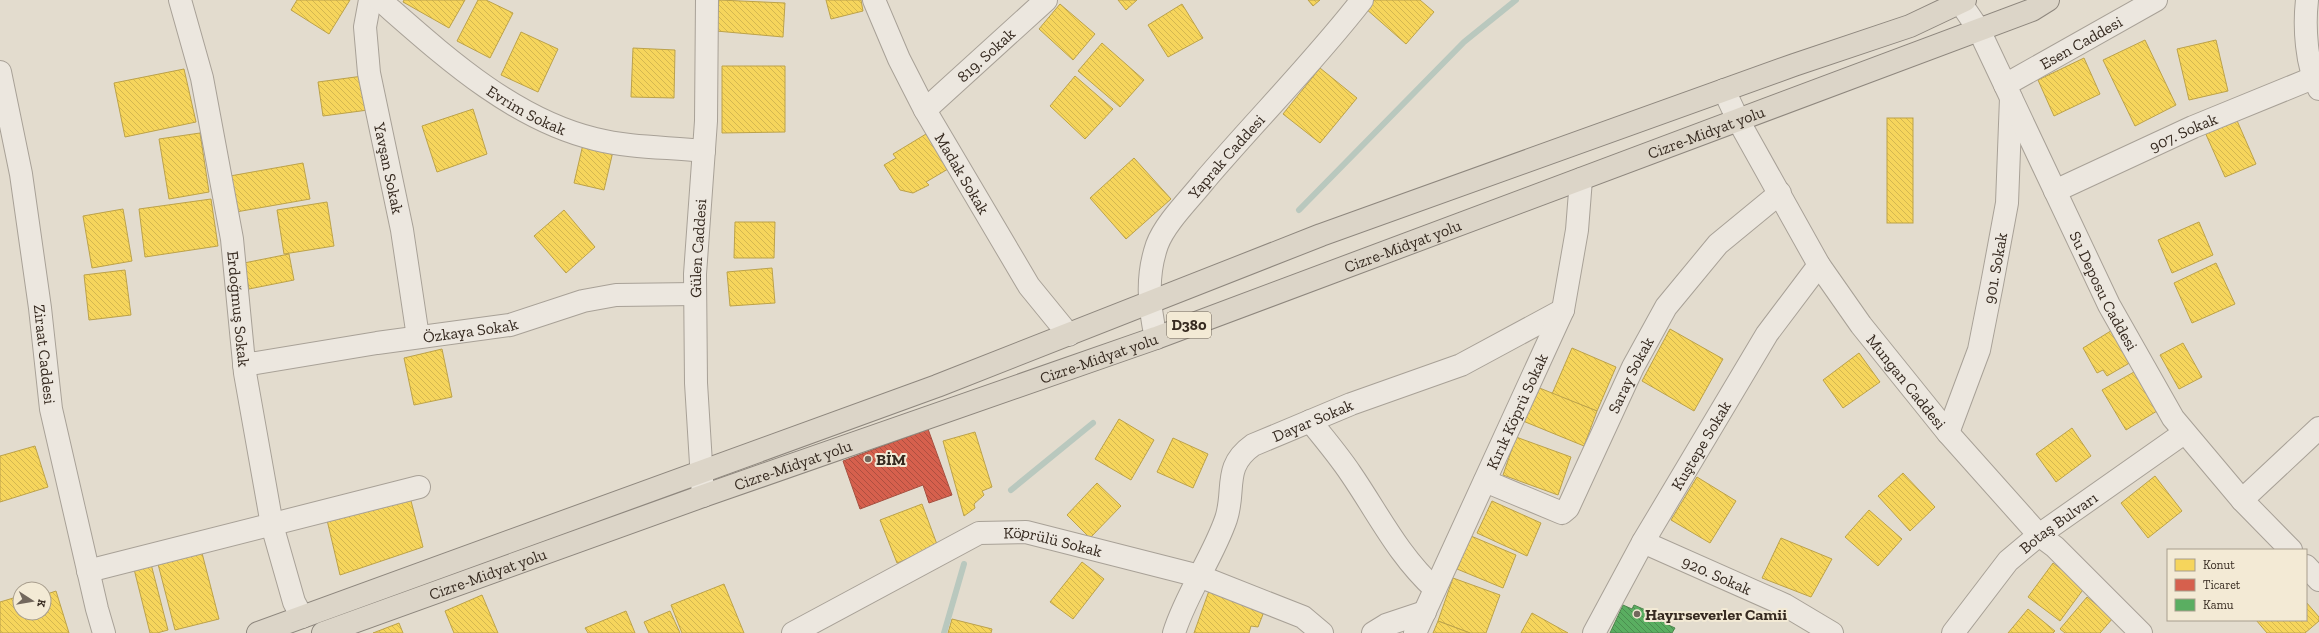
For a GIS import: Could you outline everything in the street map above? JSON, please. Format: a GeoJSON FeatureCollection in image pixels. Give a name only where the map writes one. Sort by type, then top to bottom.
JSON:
{"type":"FeatureCollection","features":[{"type":"Feature","properties":{"kind":"highway","name":"Cizre-Midyat yolu"},"geometry":{"type":"LineString","coordinates":[[323,633],[703,496],[1156,338],[2032,10],[2048,0]]}},
{"type":"Feature","properties":{"kind":"highway","name":"Cizre-Midyat yolu"},"geometry":{"type":"LineString","coordinates":[[258,633],[1069,335],[1321,235],[1724,90],[1910,26],[1962,1]]}},
{"type":"Feature","properties":{"kind":"street","name":"Erdoğmuş Sokak"},"geometry":{"type":"LineString","coordinates":[[180,0],[202,78],[232,239],[244,364],[272,525],[294,602],[302,617]]}},
{"type":"Feature","properties":{"kind":"street","name":"Yavşan Sokak"},"geometry":{"type":"LineString","coordinates":[[370,0],[365,27],[369,73],[402,230],[418,337]]}},
{"type":"Feature","properties":{"kind":"street","name":"Evrim Sokak"},"geometry":{"type":"LineString","coordinates":[[380,0],[449,59],[505,98],[556,125],[594,139],[640,147],[704,151]]}},
{"type":"Feature","properties":{"kind":"street","name":"Gülen Caddesi"},"geometry":{"type":"LineString","coordinates":[[703,496],[696,383],[695,274],[704,151],[707,0]]}},
{"type":"Feature","properties":{"kind":"street","name":"Madak Sokak"},"geometry":{"type":"LineString","coordinates":[[874,0],[899,59],[925,110],[1029,286],[1069,335]]}},
{"type":"Feature","properties":{"kind":"street","name":"819. Sokak"},"geometry":{"type":"LineString","coordinates":[[925,110],[1046,0]]}},
{"type":"Feature","properties":{"kind":"street","name":"Yaprak Caddesi"},"geometry":{"type":"LineString","coordinates":[[1156,338],[1149,304],[1149,278],[1157,244],[1174,217],[1227,155],[1327,46],[1362,0]]}},
{"type":"Feature","properties":{"kind":"street","name":"Esen Caddesi"},"geometry":{"type":"LineString","coordinates":[[2008,92],[2156,0]]}},
{"type":"Feature","properties":{"kind":"street"},"geometry":{"type":"LineString","coordinates":[[2307,0],[2305,22],[2316,84]]}},
{"type":"Feature","properties":{"kind":"street","name":"Su Deposu Caddesi"},"geometry":{"type":"LineString","coordinates":[[1962,1],[1979,30],[2109,305],[2173,418],[2184,433],[2242,500],[2290,549]]}},
{"type":"Feature","properties":{"kind":"street","name":"Ziraat Caddesi"},"geometry":{"type":"LineString","coordinates":[[0,72],[5,115],[21,174],[40,308],[51,409],[88,571],[104,633]]}},
{"type":"Feature","properties":{"kind":"street","name":"907. Sokak"},"geometry":{"type":"LineString","coordinates":[[2055,191],[2193,127],[2316,84]]}},
{"type":"Feature","properties":{"kind":"street","name":"Mungan Caddesi"},"geometry":{"type":"LineString","coordinates":[[1724,90],[1738,120],[1819,265],[1861,325],[1948,433],[2039,535],[2055,547],[2141,633]]}},
{"type":"Feature","properties":{"kind":"street","name":"901. Sokak"},"geometry":{"type":"LineString","coordinates":[[1948,433],[1979,350],[2007,204],[2008,92]]}},
{"type":"Feature","properties":{"kind":"street","name":"Kırık Köprü Sokak"},"geometry":{"type":"LineString","coordinates":[[1415,633],[1563,310],[1577,230],[1581,179]]}},
{"type":"Feature","properties":{"kind":"street","name":"Saray Sokak"},"geometry":{"type":"LineString","coordinates":[[1485,482],[1562,513],[1568,508],[1633,367],[1666,307],[1718,244],[1780,193]]}},
{"type":"Feature","properties":{"kind":"street","name":"Kuştepe Sokak"},"geometry":{"type":"LineString","coordinates":[[1594,633],[1643,542],[1767,334],[1819,265]]}},
{"type":"Feature","properties":{"kind":"street","name":"Özkaya Sokak"},"geometry":{"type":"LineString","coordinates":[[244,364],[510,324],[583,302],[616,295],[695,294]]}},
{"type":"Feature","properties":{"kind":"street","name":"Dayar Sokak"},"geometry":{"type":"LineString","coordinates":[[1174,633],[1226,519],[1234,465],[1241,453],[1253,445],[1351,404],[1461,365],[1563,310]]}},
{"type":"Feature","properties":{"kind":"street"},"geometry":{"type":"LineString","coordinates":[[1310,421],[1351,473],[1398,549],[1419,574],[1436,590]]}},
{"type":"Feature","properties":{"kind":"street"},"geometry":{"type":"LineString","coordinates":[[2242,500],[2319,428]]}},
{"type":"Feature","properties":{"kind":"street","name":"Botaş Bulvarı"},"geometry":{"type":"LineString","coordinates":[[1953,633],[2008,561],[2039,535],[2184,433]]}},
{"type":"Feature","properties":{"kind":"street"},"geometry":{"type":"LineString","coordinates":[[88,571],[419,487]]}},
{"type":"Feature","properties":{"kind":"street","name":"Köprülü Sokak"},"geometry":{"type":"LineString","coordinates":[[793,633],[979,533],[1026,532],[1199,576],[1303,617],[1322,633]]}},
{"type":"Feature","properties":{"kind":"street","name":"920. Sokak"},"geometry":{"type":"LineString","coordinates":[[1643,542],[1785,604],[1832,633]]}},
{"type":"Feature","properties":{"kind":"street"},"geometry":{"type":"LineString","coordinates":[[2307,567],[2319,580]]}},
{"type":"Feature","properties":{"kind":"street"},"geometry":{"type":"LineString","coordinates":[[1373,633],[1386,625],[1425,612]]}},
{"type":"Feature","properties":{"kind":"building: Konut"},"geometry":{"type":"Polygon","coordinates":[[[297,0],[350,0],[329,34],[291,10],[297,0]]]}},
{"type":"Feature","properties":{"kind":"building: Konut"},"geometry":{"type":"Polygon","coordinates":[[[404,0],[465,0],[449,28],[403,2],[404,0]]]}},
{"type":"Feature","properties":{"kind":"building: Konut"},"geometry":{"type":"Polygon","coordinates":[[[478,0],[486,0],[513,13],[490,58],[457,41],[478,0]]]}},
{"type":"Feature","properties":{"kind":"building: Konut"},"geometry":{"type":"Polygon","coordinates":[[[719,0],[785,3],[783,37],[716,31],[719,0]]]}},
{"type":"Feature","properties":{"kind":"building: Konut"},"geometry":{"type":"Polygon","coordinates":[[[826,0],[861,0],[863,11],[831,19],[826,0]]]}},
{"type":"Feature","properties":{"kind":"building: Konut"},"geometry":{"type":"Polygon","coordinates":[[[1118,0],[1137,0],[1126,10],[1118,0]]]}},
{"type":"Feature","properties":{"kind":"building: Konut"},"geometry":{"type":"Polygon","coordinates":[[[1308,0],[1320,0],[1313,6],[1308,0]]]}},
{"type":"Feature","properties":{"kind":"building: Konut"},"geometry":{"type":"Polygon","coordinates":[[[1372,0],[1420,0],[1434,12],[1406,44],[1365,8],[1372,0]]]}},
{"type":"Feature","properties":{"kind":"building: Konut"},"geometry":{"type":"Polygon","coordinates":[[[1060,4],[1095,34],[1073,60],[1039,29],[1060,4]]]}},
{"type":"Feature","properties":{"kind":"building: Konut"},"geometry":{"type":"Polygon","coordinates":[[[1182,4],[1203,38],[1168,57],[1148,25],[1182,4]]]}},
{"type":"Feature","properties":{"kind":"building: Konut"},"geometry":{"type":"Polygon","coordinates":[[[521,32],[558,49],[538,92],[501,75],[521,32]]]}},
{"type":"Feature","properties":{"kind":"building: Konut"},"geometry":{"type":"Polygon","coordinates":[[[2145,40],[2176,105],[2135,126],[2103,60],[2145,40]]]}},
{"type":"Feature","properties":{"kind":"building: Konut"},"geometry":{"type":"Polygon","coordinates":[[[2216,40],[2228,91],[2189,100],[2177,49],[2216,40]]]}},
{"type":"Feature","properties":{"kind":"building: Konut"},"geometry":{"type":"Polygon","coordinates":[[[1102,43],[1144,80],[1120,107],[1078,71],[1102,43]]]}},
{"type":"Feature","properties":{"kind":"building: Konut"},"geometry":{"type":"Polygon","coordinates":[[[633,48],[675,50],[674,98],[631,97],[633,48]]]}},
{"type":"Feature","properties":{"kind":"building: Konut"},"geometry":{"type":"Polygon","coordinates":[[[2084,58],[2100,94],[2054,116],[2038,80],[2084,58]]]}},
{"type":"Feature","properties":{"kind":"building: Konut"},"geometry":{"type":"Polygon","coordinates":[[[722,66],[785,66],[785,132],[722,133],[722,66]]]}},
{"type":"Feature","properties":{"kind":"building: Konut"},"geometry":{"type":"Polygon","coordinates":[[[1320,68],[1357,98],[1320,143],[1283,114],[1320,68]]]}},
{"type":"Feature","properties":{"kind":"building: Konut"},"geometry":{"type":"Polygon","coordinates":[[[184,69],[196,122],[125,137],[114,83],[184,69]]]}},
{"type":"Feature","properties":{"kind":"building: Konut"},"geometry":{"type":"Polygon","coordinates":[[[363,76],[368,110],[323,116],[318,82],[363,76]]]}},
{"type":"Feature","properties":{"kind":"building: Konut"},"geometry":{"type":"Polygon","coordinates":[[[1075,76],[1113,109],[1085,139],[1050,106],[1075,76]]]}},
{"type":"Feature","properties":{"kind":"building: Konut"},"geometry":{"type":"Polygon","coordinates":[[[473,109],[487,154],[437,172],[422,126],[473,109]]]}},
{"type":"Feature","properties":{"kind":"building: Konut"},"geometry":{"type":"Polygon","coordinates":[[[2235,116],[2256,164],[2225,177],[2204,130],[2235,116]]]}},
{"type":"Feature","properties":{"kind":"building: Konut"},"geometry":{"type":"Polygon","coordinates":[[[1887,118],[1913,118],[1913,223],[1887,223],[1887,118]]]}},
{"type":"Feature","properties":{"kind":"building: Konut"},"geometry":{"type":"Polygon","coordinates":[[[200,133],[209,192],[169,199],[159,139],[200,133]]]}},
{"type":"Feature","properties":{"kind":"building: Konut"},"geometry":{"type":"Polygon","coordinates":[[[926,134],[933,145],[938,146],[948,169],[926,182],[929,185],[913,193],[900,190],[884,165],[896,158],[893,154],[926,134]]]}},
{"type":"Feature","properties":{"kind":"building: Konut"},"geometry":{"type":"Polygon","coordinates":[[[584,140],[614,147],[604,190],[574,183],[584,140]]]}},
{"type":"Feature","properties":{"kind":"building: Konut"},"geometry":{"type":"Polygon","coordinates":[[[1134,158],[1171,199],[1126,239],[1090,198],[1134,158]]]}},
{"type":"Feature","properties":{"kind":"building: Konut"},"geometry":{"type":"Polygon","coordinates":[[[303,163],[310,199],[236,212],[230,176],[303,163]]]}},
{"type":"Feature","properties":{"kind":"building: Konut"},"geometry":{"type":"Polygon","coordinates":[[[211,199],[218,246],[145,257],[139,209],[211,199]]]}},
{"type":"Feature","properties":{"kind":"building: Konut"},"geometry":{"type":"Polygon","coordinates":[[[327,202],[334,246],[284,254],[277,210],[327,202]]]}},
{"type":"Feature","properties":{"kind":"building: Konut"},"geometry":{"type":"Polygon","coordinates":[[[123,209],[132,261],[92,268],[83,216],[123,209]]]}},
{"type":"Feature","properties":{"kind":"building: Konut"},"geometry":{"type":"Polygon","coordinates":[[[564,210],[595,247],[566,273],[534,236],[564,210]]]}},
{"type":"Feature","properties":{"kind":"building: Konut"},"geometry":{"type":"Polygon","coordinates":[[[735,222],[775,222],[774,258],[734,258],[735,222]]]}},
{"type":"Feature","properties":{"kind":"building: Konut"},"geometry":{"type":"Polygon","coordinates":[[[2199,222],[2213,255],[2172,273],[2158,240],[2199,222]]]}},
{"type":"Feature","properties":{"kind":"building: Konut"},"geometry":{"type":"Polygon","coordinates":[[[289,254],[294,280],[249,289],[244,263],[289,254]]]}},
{"type":"Feature","properties":{"kind":"building: Konut"},"geometry":{"type":"Polygon","coordinates":[[[2216,263],[2235,304],[2192,323],[2174,283],[2216,263]]]}},
{"type":"Feature","properties":{"kind":"building: Konut"},"geometry":{"type":"Polygon","coordinates":[[[772,268],[775,303],[730,306],[727,272],[772,268]]]}},
{"type":"Feature","properties":{"kind":"building: Konut"},"geometry":{"type":"Polygon","coordinates":[[[125,270],[131,315],[89,320],[84,275],[125,270]]]}},
{"type":"Feature","properties":{"kind":"building: Konut"},"geometry":{"type":"Polygon","coordinates":[[[1670,329],[1723,359],[1694,411],[1642,381],[1670,329]]]}},
{"type":"Feature","properties":{"kind":"building: Konut"},"geometry":{"type":"Polygon","coordinates":[[[2114,329],[2133,361],[2107,376],[2103,370],[2097,373],[2083,348],[2114,329]]]}},
{"type":"Feature","properties":{"kind":"building: Konut"},"geometry":{"type":"Polygon","coordinates":[[[2183,343],[2202,377],[2179,389],[2160,355],[2183,343]]]}},
{"type":"Feature","properties":{"kind":"building: Konut"},"geometry":{"type":"Polygon","coordinates":[[[1572,348],[1616,367],[1597,411],[1552,394],[1572,348]]]}},
{"type":"Feature","properties":{"kind":"building: Konut"},"geometry":{"type":"Polygon","coordinates":[[[442,349],[452,397],[414,405],[404,358],[442,349]]]}},
{"type":"Feature","properties":{"kind":"building: Konut"},"geometry":{"type":"Polygon","coordinates":[[[1859,353],[1880,382],[1843,408],[1823,380],[1859,353]]]}},
{"type":"Feature","properties":{"kind":"building: Konut"},"geometry":{"type":"Polygon","coordinates":[[[2134,372],[2157,411],[2126,430],[2102,390],[2134,372]]]}},
{"type":"Feature","properties":{"kind":"building: Konut"},"geometry":{"type":"Polygon","coordinates":[[[1537,387],[1597,411],[1584,446],[1523,421],[1537,387]]]}},
{"type":"Feature","properties":{"kind":"building: Konut"},"geometry":{"type":"Polygon","coordinates":[[[1119,419],[1154,440],[1131,480],[1095,459],[1119,419]]]}},
{"type":"Feature","properties":{"kind":"building: Konut"},"geometry":{"type":"Polygon","coordinates":[[[2072,428],[2091,456],[2056,482],[2036,454],[2072,428]]]}},
{"type":"Feature","properties":{"kind":"building: Konut"},"geometry":{"type":"Polygon","coordinates":[[[975,432],[992,487],[982,491],[984,495],[974,504],[975,508],[964,516],[943,441],[975,432]]]}},
{"type":"Feature","properties":{"kind":"building: Konut"},"geometry":{"type":"Polygon","coordinates":[[[1516,437],[1571,457],[1558,495],[1503,475],[1516,437]]]}},
{"type":"Feature","properties":{"kind":"building: Konut"},"geometry":{"type":"Polygon","coordinates":[[[1173,438],[1208,454],[1193,488],[1157,472],[1173,438]]]}},
{"type":"Feature","properties":{"kind":"building: Konut"},"geometry":{"type":"Polygon","coordinates":[[[35,446],[48,487],[0,502],[0,456],[35,446]]]}},
{"type":"Feature","properties":{"kind":"building: Konut"},"geometry":{"type":"Polygon","coordinates":[[[1903,473],[1935,507],[1910,531],[1878,496],[1903,473]]]}},
{"type":"Feature","properties":{"kind":"building: Konut"},"geometry":{"type":"Polygon","coordinates":[[[2155,476],[2182,511],[2148,538],[2121,503],[2155,476]]]}},
{"type":"Feature","properties":{"kind":"building: Konut"},"geometry":{"type":"Polygon","coordinates":[[[1697,477],[1736,501],[1710,543],[1671,520],[1697,477]]]}},
{"type":"Feature","properties":{"kind":"building: Konut"},"geometry":{"type":"Polygon","coordinates":[[[1097,483],[1121,506],[1090,538],[1067,515],[1097,483]]]}},
{"type":"Feature","properties":{"kind":"building: Konut"},"geometry":{"type":"Polygon","coordinates":[[[410,497],[423,547],[340,575],[327,520],[410,497]]]}},
{"type":"Feature","properties":{"kind":"building: Konut"},"geometry":{"type":"Polygon","coordinates":[[[1492,501],[1541,523],[1527,556],[1477,533],[1492,501]]]}},
{"type":"Feature","properties":{"kind":"building: Konut"},"geometry":{"type":"Polygon","coordinates":[[[922,504],[938,547],[897,563],[880,520],[922,504]]]}},
{"type":"Feature","properties":{"kind":"building: Konut"},"geometry":{"type":"Polygon","coordinates":[[[1869,510],[1902,539],[1878,566],[1845,537],[1869,510]]]}},
{"type":"Feature","properties":{"kind":"building: Konut"},"geometry":{"type":"Polygon","coordinates":[[[1471,536],[1516,555],[1503,588],[1457,569],[1471,536]]]}},
{"type":"Feature","properties":{"kind":"building: Konut"},"geometry":{"type":"Polygon","coordinates":[[[1781,538],[1832,559],[1811,597],[1762,578],[1781,538]]]}},
{"type":"Feature","properties":{"kind":"building: Konut"},"geometry":{"type":"Polygon","coordinates":[[[202,553],[219,619],[175,630],[158,564],[202,553]]]}},
{"type":"Feature","properties":{"kind":"building: Konut"},"geometry":{"type":"Polygon","coordinates":[[[150,560],[168,630],[157,633],[150,633],[133,565],[150,560]]]}},
{"type":"Feature","properties":{"kind":"building: Konut"},"geometry":{"type":"Polygon","coordinates":[[[1082,562],[1104,579],[1073,619],[1050,602],[1082,562]]]}},
{"type":"Feature","properties":{"kind":"building: Konut"},"geometry":{"type":"Polygon","coordinates":[[[2053,563],[2085,587],[2060,621],[2028,597],[2053,563]]]}},
{"type":"Feature","properties":{"kind":"building: Konut"},"geometry":{"type":"Polygon","coordinates":[[[1453,578],[1500,595],[1486,633],[1470,633],[1438,621],[1453,578]]]}},
{"type":"Feature","properties":{"kind":"building: Konut"},"geometry":{"type":"Polygon","coordinates":[[[724,584],[744,633],[682,633],[671,605],[724,584]]]}},
{"type":"Feature","properties":{"kind":"building: Konut"},"geometry":{"type":"Polygon","coordinates":[[[1210,588],[1265,609],[1258,627],[1251,626],[1249,633],[1194,633],[1210,588]]]}},
{"type":"Feature","properties":{"kind":"building: Konut"},"geometry":{"type":"Polygon","coordinates":[[[56,591],[69,633],[0,633],[0,602],[12,598],[12,621],[52,621],[52,592],[56,591]]]}},
{"type":"Feature","properties":{"kind":"building: Konut"},"geometry":{"type":"Polygon","coordinates":[[[482,595],[498,633],[454,633],[445,611],[482,595]]]}},
{"type":"Feature","properties":{"kind":"building: Konut"},"geometry":{"type":"Polygon","coordinates":[[[2087,597],[2113,618],[2100,633],[2065,633],[2060,629],[2087,597]]]}},
{"type":"Feature","properties":{"kind":"building: Konut"},"geometry":{"type":"Polygon","coordinates":[[[2307,603],[2319,617],[2319,621],[2305,633],[2267,633],[2257,621],[2307,621],[2307,603]]]}},
{"type":"Feature","properties":{"kind":"building: Konut"},"geometry":{"type":"Polygon","coordinates":[[[2028,609],[2055,631],[2053,633],[2008,633],[2028,609]]]}},
{"type":"Feature","properties":{"kind":"building: Konut"},"geometry":{"type":"Polygon","coordinates":[[[626,611],[635,633],[588,633],[585,628],[626,611]]]}},
{"type":"Feature","properties":{"kind":"building: Konut"},"geometry":{"type":"Polygon","coordinates":[[[670,611],[680,633],[649,633],[644,622],[670,611]]]}},
{"type":"Feature","properties":{"kind":"building: Konut"},"geometry":{"type":"Polygon","coordinates":[[[1532,613],[1568,633],[1521,633],[1532,613]]]}},
{"type":"Feature","properties":{"kind":"building: Konut"},"geometry":{"type":"Polygon","coordinates":[[[952,619],[992,629],[991,633],[948,633],[952,619]]]}},
{"type":"Feature","properties":{"kind":"building: Konut"},"geometry":{"type":"Polygon","coordinates":[[[1438,621],[1470,633],[1433,633],[1438,621]]]}},
{"type":"Feature","properties":{"kind":"building: Konut"},"geometry":{"type":"Polygon","coordinates":[[[399,623],[403,633],[373,633],[399,623]]]}},
{"type":"Feature","properties":{"kind":"building: Ticaret"},"geometry":{"type":"Polygon","coordinates":[[[928,429],[952,495],[929,503],[923,485],[860,509],[843,461],[928,429]]]}},
{"type":"Feature","properties":{"kind":"building: Kamu","name":"Hayırseverler Camii"},"geometry":{"type":"Polygon","coordinates":[[[1623,605],[1632,609],[1634,605],[1666,619],[1664,623],[1675,628],[1672,633],[1610,633],[1623,605]]]}},
{"type":"Feature","properties":{"kind":"waterway"},"geometry":{"type":"LineString","coordinates":[[1299,210],[1464,42],[1516,0]]}},
{"type":"Feature","properties":{"kind":"waterway"},"geometry":{"type":"LineString","coordinates":[[1011,490],[1093,423]]}},
{"type":"Feature","properties":{"kind":"waterway"},"geometry":{"type":"LineString","coordinates":[[944,633],[964,564]]}},
{"type":"Feature","properties":{"kind":"place","name":"BİM"},"geometry":{"type":"Point","coordinates":[868,459]}},
{"type":"Feature","properties":{"kind":"place","name":"Hayırseverler Camii"},"geometry":{"type":"Point","coordinates":[1637,614]}}]}
